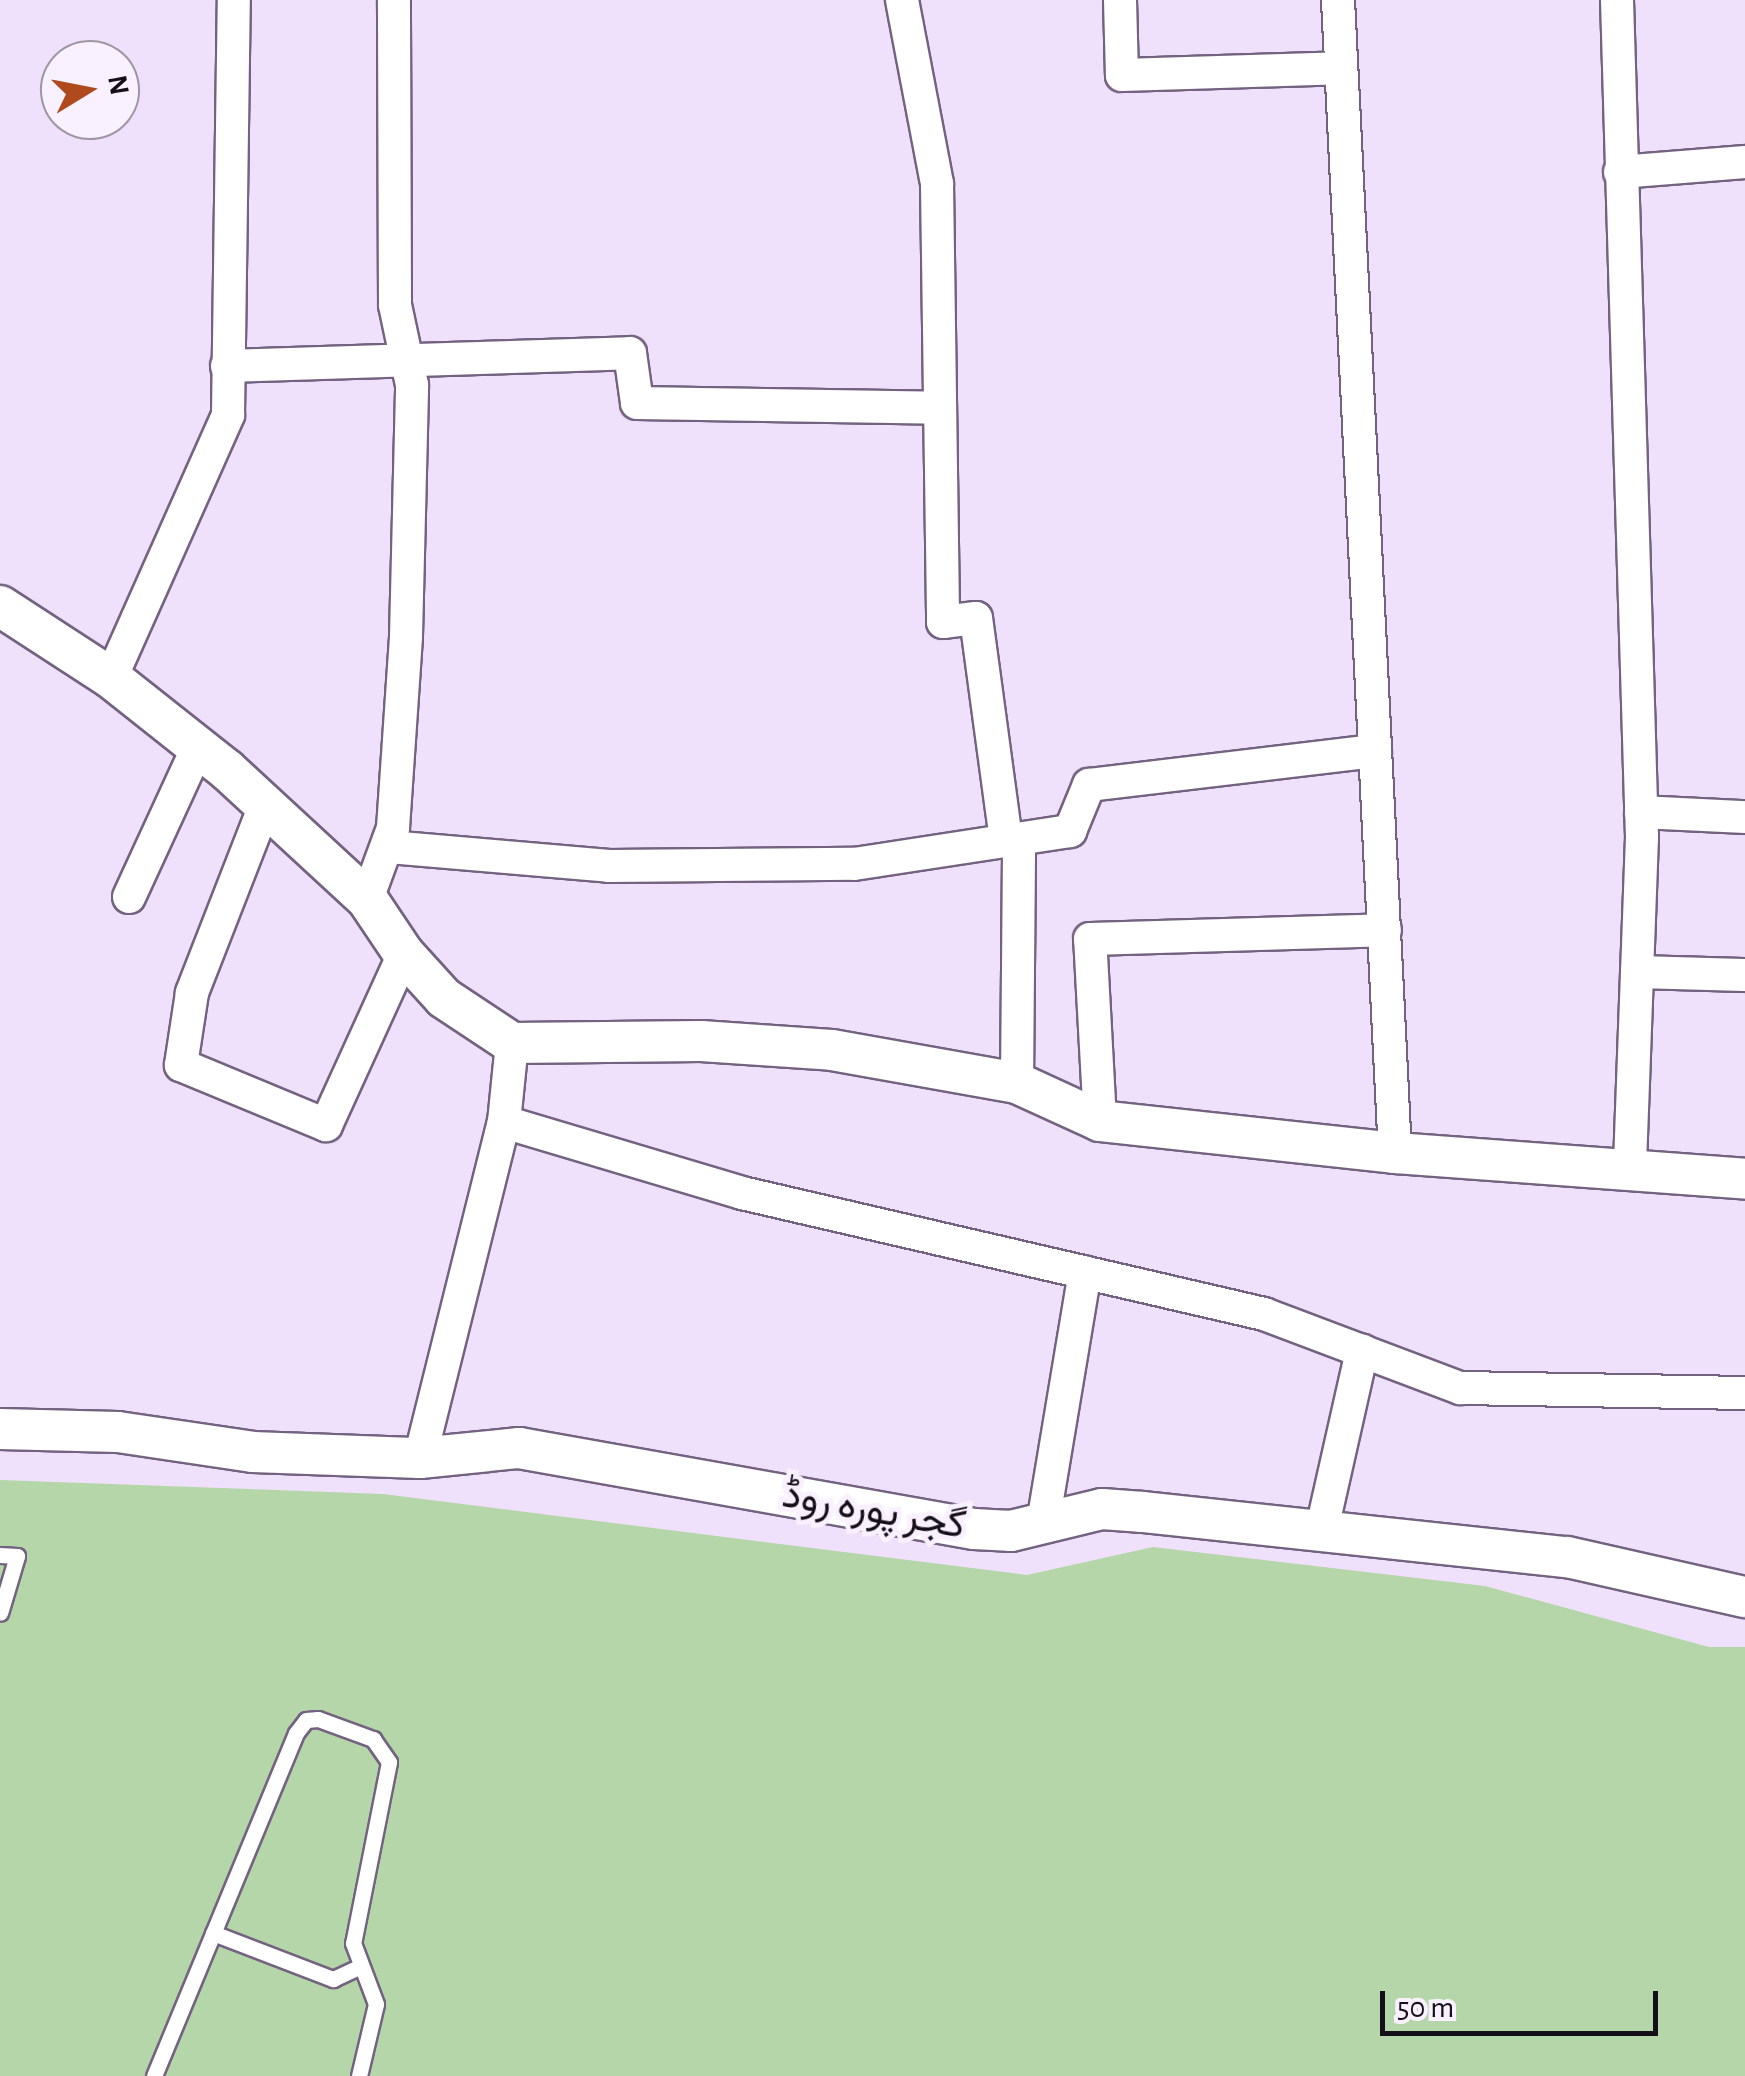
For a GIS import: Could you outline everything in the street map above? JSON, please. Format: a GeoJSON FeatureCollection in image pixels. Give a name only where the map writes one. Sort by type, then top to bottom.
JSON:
{"type":"FeatureCollection","features":[{"type":"Feature","properties":{"kind":"street"},"geometry":{"type":"LineString","coordinates":[[111,678],[228,415],[234,0]]}},
{"type":"Feature","properties":{"kind":"street"},"geometry":{"type":"LineString","coordinates":[[367,899],[389,847],[406,636],[412,385],[395,304],[394,0]]}},
{"type":"Feature","properties":{"kind":"street"},"geometry":{"type":"LineString","coordinates":[[902,0],[937,184],[943,622],[976,618],[1013,839],[1017,1083]]}},
{"type":"Feature","properties":{"kind":"street"},"geometry":{"type":"LineString","coordinates":[[1120,0],[1122,75],[1340,68]]}},
{"type":"Feature","properties":{"kind":"street"},"geometry":{"type":"LineString","coordinates":[[1338,0],[1395,1154]]}},
{"type":"Feature","properties":{"kind":"street"},"geometry":{"type":"LineString","coordinates":[[1618,0],[1641,812],[1630,1170]]}},
{"type":"Feature","properties":{"kind":"street"},"geometry":{"type":"LineString","coordinates":[[1620,172],[1745,162]]}},
{"type":"Feature","properties":{"kind":"street"},"geometry":{"type":"LineString","coordinates":[[227,366],[630,353],[637,403],[940,408]]}},
{"type":"Feature","properties":{"kind":"street"},"geometry":{"type":"LineString","coordinates":[[0,606],[111,678],[198,746],[367,899],[404,954],[444,998],[512,1044],[772,1044],[1017,1083],[1100,1121],[1395,1154],[1745,1179]]}},
{"type":"Feature","properties":{"kind":"street"},"geometry":{"type":"LineString","coordinates":[[130,898],[198,746]]}},
{"type":"Feature","properties":{"kind":"street"},"geometry":{"type":"LineString","coordinates":[[389,847],[609,866],[854,864],[1070,831],[1089,785],[1376,751]]}},
{"type":"Feature","properties":{"kind":"street"},"geometry":{"type":"LineString","coordinates":[[264,808],[192,993],[181,1066],[326,1125],[404,954]]}},
{"type":"Feature","properties":{"kind":"street"},"geometry":{"type":"LineString","coordinates":[[1641,812],[1745,817]]}},
{"type":"Feature","properties":{"kind":"street"},"geometry":{"type":"LineString","coordinates":[[1100,1121],[1090,939],[1385,930]]}},
{"type":"Feature","properties":{"kind":"street"},"geometry":{"type":"LineString","coordinates":[[1637,972],[1745,976]]}},
{"type":"Feature","properties":{"kind":"street"},"geometry":{"type":"LineString","coordinates":[[420,1458],[504,1122],[512,1044]]}},
{"type":"Feature","properties":{"kind":"street"},"geometry":{"type":"LineString","coordinates":[[504,1122],[742,1193],[1264,1314],[1460,1388],[1745,1393]]}},
{"type":"Feature","properties":{"kind":"street"},"geometry":{"type":"LineString","coordinates":[[1043,1523],[1086,1272]]}},
{"type":"Feature","properties":{"kind":"street"},"geometry":{"type":"LineString","coordinates":[[1321,1532],[1362,1351]]}},
{"type":"Feature","properties":{"kind":"street","name":"گجر پورہ روڈ"},"geometry":{"type":"LineString","coordinates":[[0,1430],[118,1432],[253,1452],[420,1458],[519,1448],[974,1528],[1011,1531],[1102,1509],[1568,1557],[1745,1597]]}},
{"type":"Feature","properties":{"kind":"lane"},"geometry":{"type":"LineString","coordinates":[[0,1555],[17,1556],[0,1613]]}},
{"type":"Feature","properties":{"kind":"lane"},"geometry":{"type":"LineString","coordinates":[[154,2076],[296,1733],[306,1720],[318,1718],[373,1739],[389,1762],[353,1944],[358,1968],[376,2004],[359,2076]]}},
{"type":"Feature","properties":{"kind":"lane"},"geometry":{"type":"LineString","coordinates":[[213,1933],[333,1979],[358,1968]]}},
{"type":"Feature","properties":{"kind":"green space"},"geometry":{"type":"Polygon","coordinates":[[[0,1480],[383,1494],[1027,1575],[1153,1547],[1485,1586],[1709,1647],[1745,1647],[1745,2076],[0,2076],[0,1480]]]}}]}
